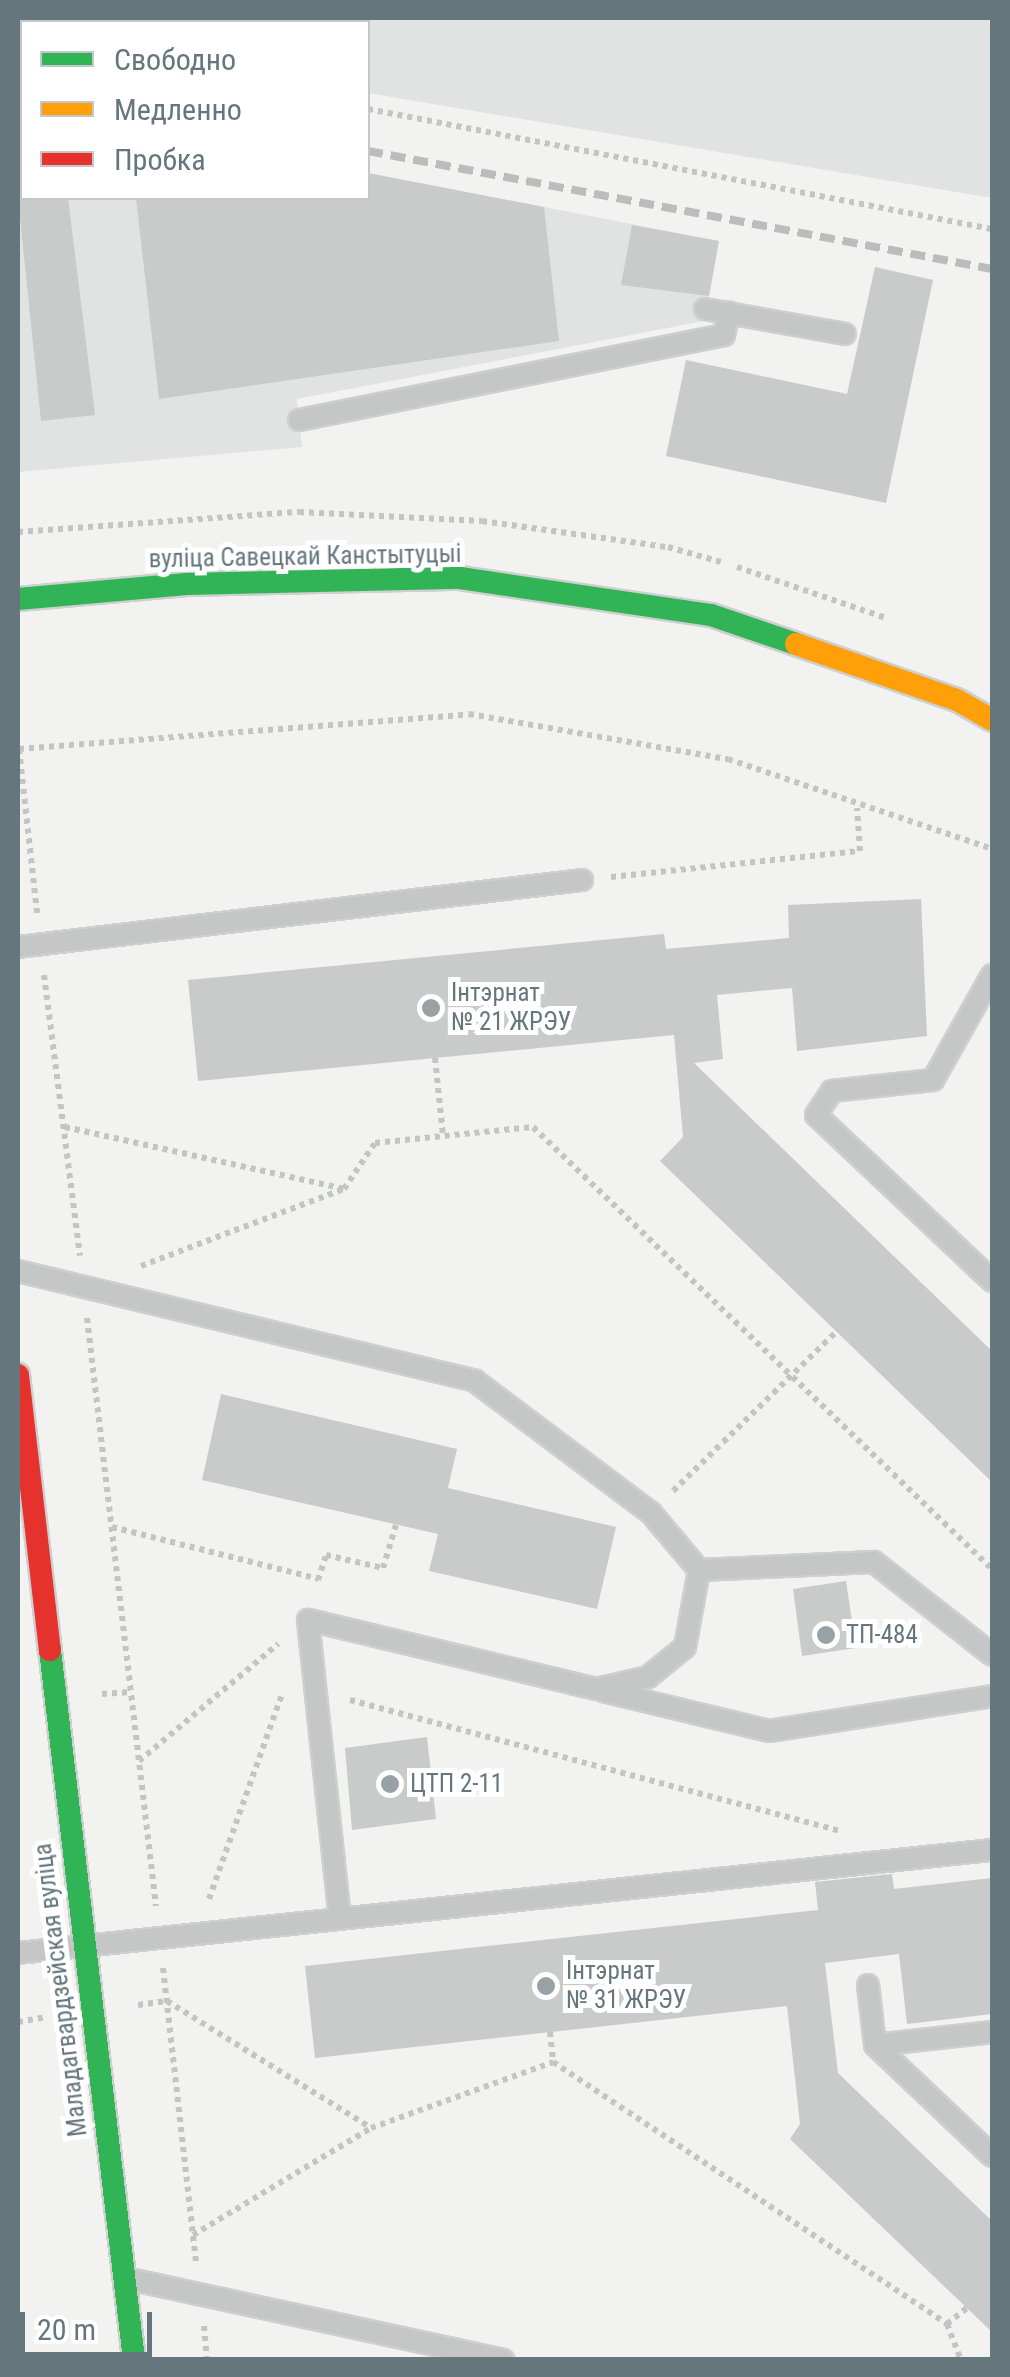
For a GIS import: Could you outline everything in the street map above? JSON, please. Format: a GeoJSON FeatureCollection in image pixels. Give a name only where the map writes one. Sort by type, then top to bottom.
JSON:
{"type":"FeatureCollection","features":[{"type":"Feature","properties":{"kind":"street","name":"вуліца Савецкай Канстытуцыі"},"geometry":{"type":"LineString","coordinates":[[18,599],[186,584],[460,578],[711,616],[957,700],[992,720]]}},
{"type":"Feature","properties":{"kind":"street","name":"Маладагвардзейская вуліца"},"geometry":{"type":"LineString","coordinates":[[18,1375],[20,1426],[134,2360]]}},
{"type":"Feature","properties":{"kind":"lane"},"geometry":{"type":"LineString","coordinates":[[705,309],[845,334]]}},
{"type":"Feature","properties":{"kind":"lane"},"geometry":{"type":"LineString","coordinates":[[299,420],[724,335],[729,314]]}},
{"type":"Feature","properties":{"kind":"lane"},"geometry":{"type":"LineString","coordinates":[[18,947],[582,880]]}},
{"type":"Feature","properties":{"kind":"lane"},"geometry":{"type":"LineString","coordinates":[[992,975],[933,1080],[832,1090],[816,1115],[992,1282]]}},
{"type":"Feature","properties":{"kind":"lane"},"geometry":{"type":"LineString","coordinates":[[18,1271],[475,1381],[650,1513],[699,1570]]}},
{"type":"Feature","properties":{"kind":"lane"},"geometry":{"type":"LineString","coordinates":[[699,1570],[874,1562],[992,1654]]}},
{"type":"Feature","properties":{"kind":"lane"},"geometry":{"type":"LineString","coordinates":[[596,1689],[648,1678],[685,1647],[699,1570]]}},
{"type":"Feature","properties":{"kind":"lane"},"geometry":{"type":"LineString","coordinates":[[340,1917],[308,1620],[768,1731],[992,1696]]}},
{"type":"Feature","properties":{"kind":"lane"},"geometry":{"type":"LineString","coordinates":[[18,1952],[992,1850]]}},
{"type":"Feature","properties":{"kind":"lane"},"geometry":{"type":"LineString","coordinates":[[868,1985],[875,2045],[992,2156]]}},
{"type":"Feature","properties":{"kind":"lane"},"geometry":{"type":"LineString","coordinates":[[875,2045],[992,2032]]}},
{"type":"Feature","properties":{"kind":"lane"},"geometry":{"type":"LineString","coordinates":[[122,2278],[503,2360]]}},
{"type":"Feature","properties":{"kind":"path"},"geometry":{"type":"LineString","coordinates":[[370,109],[992,230]]}},
{"type":"Feature","properties":{"kind":"path"},"geometry":{"type":"LineString","coordinates":[[208,2360],[18,749],[469,714],[728,760],[857,808],[992,848]]}},
{"type":"Feature","properties":{"kind":"path"},"geometry":{"type":"LineString","coordinates":[[582,880],[860,851],[857,808]]}},
{"type":"Feature","properties":{"kind":"path"},"geometry":{"type":"LineString","coordinates":[[435,1058],[444,1135]]}},
{"type":"Feature","properties":{"kind":"path"},"geometry":{"type":"LineString","coordinates":[[64,1127],[344,1188]]}},
{"type":"Feature","properties":{"kind":"path"},"geometry":{"type":"LineString","coordinates":[[83,1288],[344,1188],[375,1144],[533,1128],[796,1373],[992,1569]]}},
{"type":"Feature","properties":{"kind":"path"},"geometry":{"type":"LineString","coordinates":[[650,1513],[837,1332]]}},
{"type":"Feature","properties":{"kind":"path"},"geometry":{"type":"LineString","coordinates":[[139,1760],[308,1620],[326,1555],[384,1568],[396,1524]]}},
{"type":"Feature","properties":{"kind":"path"},"geometry":{"type":"LineString","coordinates":[[112,1527],[319,1578]]}},
{"type":"Feature","properties":{"kind":"path"},"geometry":{"type":"LineString","coordinates":[[205,1912],[287,1681],[878,1841],[903,1859]]}},
{"type":"Feature","properties":{"kind":"path"},"geometry":{"type":"LineString","coordinates":[[167,2001],[371,2128]]}},
{"type":"Feature","properties":{"kind":"path"},"geometry":{"type":"LineString","coordinates":[[18,2022],[54,2016]]}},
{"type":"Feature","properties":{"kind":"path"},"geometry":{"type":"LineString","coordinates":[[550,2032],[553,2062]]}},
{"type":"Feature","properties":{"kind":"path"},"geometry":{"type":"LineString","coordinates":[[192,2235],[371,2128],[553,2062]]}},
{"type":"Feature","properties":{"kind":"path"},"geometry":{"type":"LineString","coordinates":[[553,2062],[948,2324],[960,2360]]}},
{"type":"Feature","properties":{"kind":"path"},"geometry":{"type":"LineString","coordinates":[[948,2324],[967,2308]]}},
{"type":"Feature","properties":{"kind":"shaded area"},"geometry":{"type":"Polygon","coordinates":[[[18,18],[992,18],[992,198],[370,93],[370,20],[20,20],[20,24],[18,18]]]}},
{"type":"Feature","properties":{"kind":"shaded area"},"geometry":{"type":"Polygon","coordinates":[[[18,109],[20,200],[370,200],[370,173],[719,241],[704,321],[297,399],[302,447],[18,472],[18,109]]]}},
{"type":"Feature","properties":{"kind":"building"},"geometry":{"type":"Polygon","coordinates":[[[370,173],[544,207],[559,341],[159,399],[136,200],[370,200],[370,173]]]}},
{"type":"Feature","properties":{"kind":"building"},"geometry":{"type":"Polygon","coordinates":[[[18,198],[68,200],[95,415],[41,421],[18,198]]]}},
{"type":"Feature","properties":{"kind":"building"},"geometry":{"type":"Polygon","coordinates":[[[632,225],[719,241],[709,296],[621,285],[632,225]]]}},
{"type":"Feature","properties":{"kind":"building"},"geometry":{"type":"Polygon","coordinates":[[[875,267],[933,280],[886,503],[666,456],[686,360],[847,394],[875,267]]]}},
{"type":"Feature","properties":{"kind":"building"},"geometry":{"type":"Polygon","coordinates":[[[921,899],[927,1036],[797,1051],[792,988],[717,995],[723,1059],[694,1063],[992,1351],[992,1482],[660,1161],[683,1137],[674,1035],[198,1081],[188,980],[664,934],[666,949],[789,938],[788,905],[921,899]]]}},
{"type":"Feature","properties":{"kind":"building"},"geometry":{"type":"Polygon","coordinates":[[[221,1394],[457,1449],[448,1488],[616,1527],[597,1609],[429,1571],[438,1534],[202,1480],[221,1394]]]}},
{"type":"Feature","properties":{"kind":"building"},"geometry":{"type":"Polygon","coordinates":[[[846,1581],[856,1648],[802,1656],[793,1589],[846,1581]]]}},
{"type":"Feature","properties":{"kind":"building","name":"ЦТП 2-11"},"geometry":{"type":"Polygon","coordinates":[[[427,1737],[436,1819],[352,1830],[345,1748],[427,1737]]]}},
{"type":"Feature","properties":{"kind":"building"},"geometry":{"type":"Polygon","coordinates":[[[892,1874],[894,1889],[992,1878],[992,2014],[907,2024],[899,1954],[825,1963],[838,2073],[992,2221],[992,2332],[790,2139],[800,2124],[787,2006],[315,2058],[305,1966],[818,1910],[815,1882],[892,1874]]]}},
{"type":"Feature","properties":{"kind":"railway"},"geometry":{"type":"LineString","coordinates":[[370,151],[992,269]]}},
{"type":"Feature","properties":{"kind":"traffic: fast"},"geometry":{"type":"LineString","coordinates":[[18,599],[186,584],[460,578],[711,615],[796,644]]}},
{"type":"Feature","properties":{"kind":"traffic: fast"},"geometry":{"type":"LineString","coordinates":[[50,1650],[134,2360]]}},
{"type":"Feature","properties":{"kind":"traffic: slow"},"geometry":{"type":"LineString","coordinates":[[796,644],[957,700],[992,720]]}},
{"type":"Feature","properties":{"kind":"traffic: jam"},"geometry":{"type":"LineString","coordinates":[[18,1375],[50,1650]]}},
{"type":"Feature","properties":{"kind":"place","name":"Інтэрнат № 21 ЖРЭУ"},"geometry":{"type":"Point","coordinates":[431,1008]}},
{"type":"Feature","properties":{"kind":"place","name":"ТП-484"},"geometry":{"type":"Point","coordinates":[826,1635]}},
{"type":"Feature","properties":{"kind":"place","name":"ЦТП 2-11"},"geometry":{"type":"Point","coordinates":[390,1784]}},
{"type":"Feature","properties":{"kind":"place","name":"Інтэрнат № 31 ЖРЭУ"},"geometry":{"type":"Point","coordinates":[546,1986]}}]}
